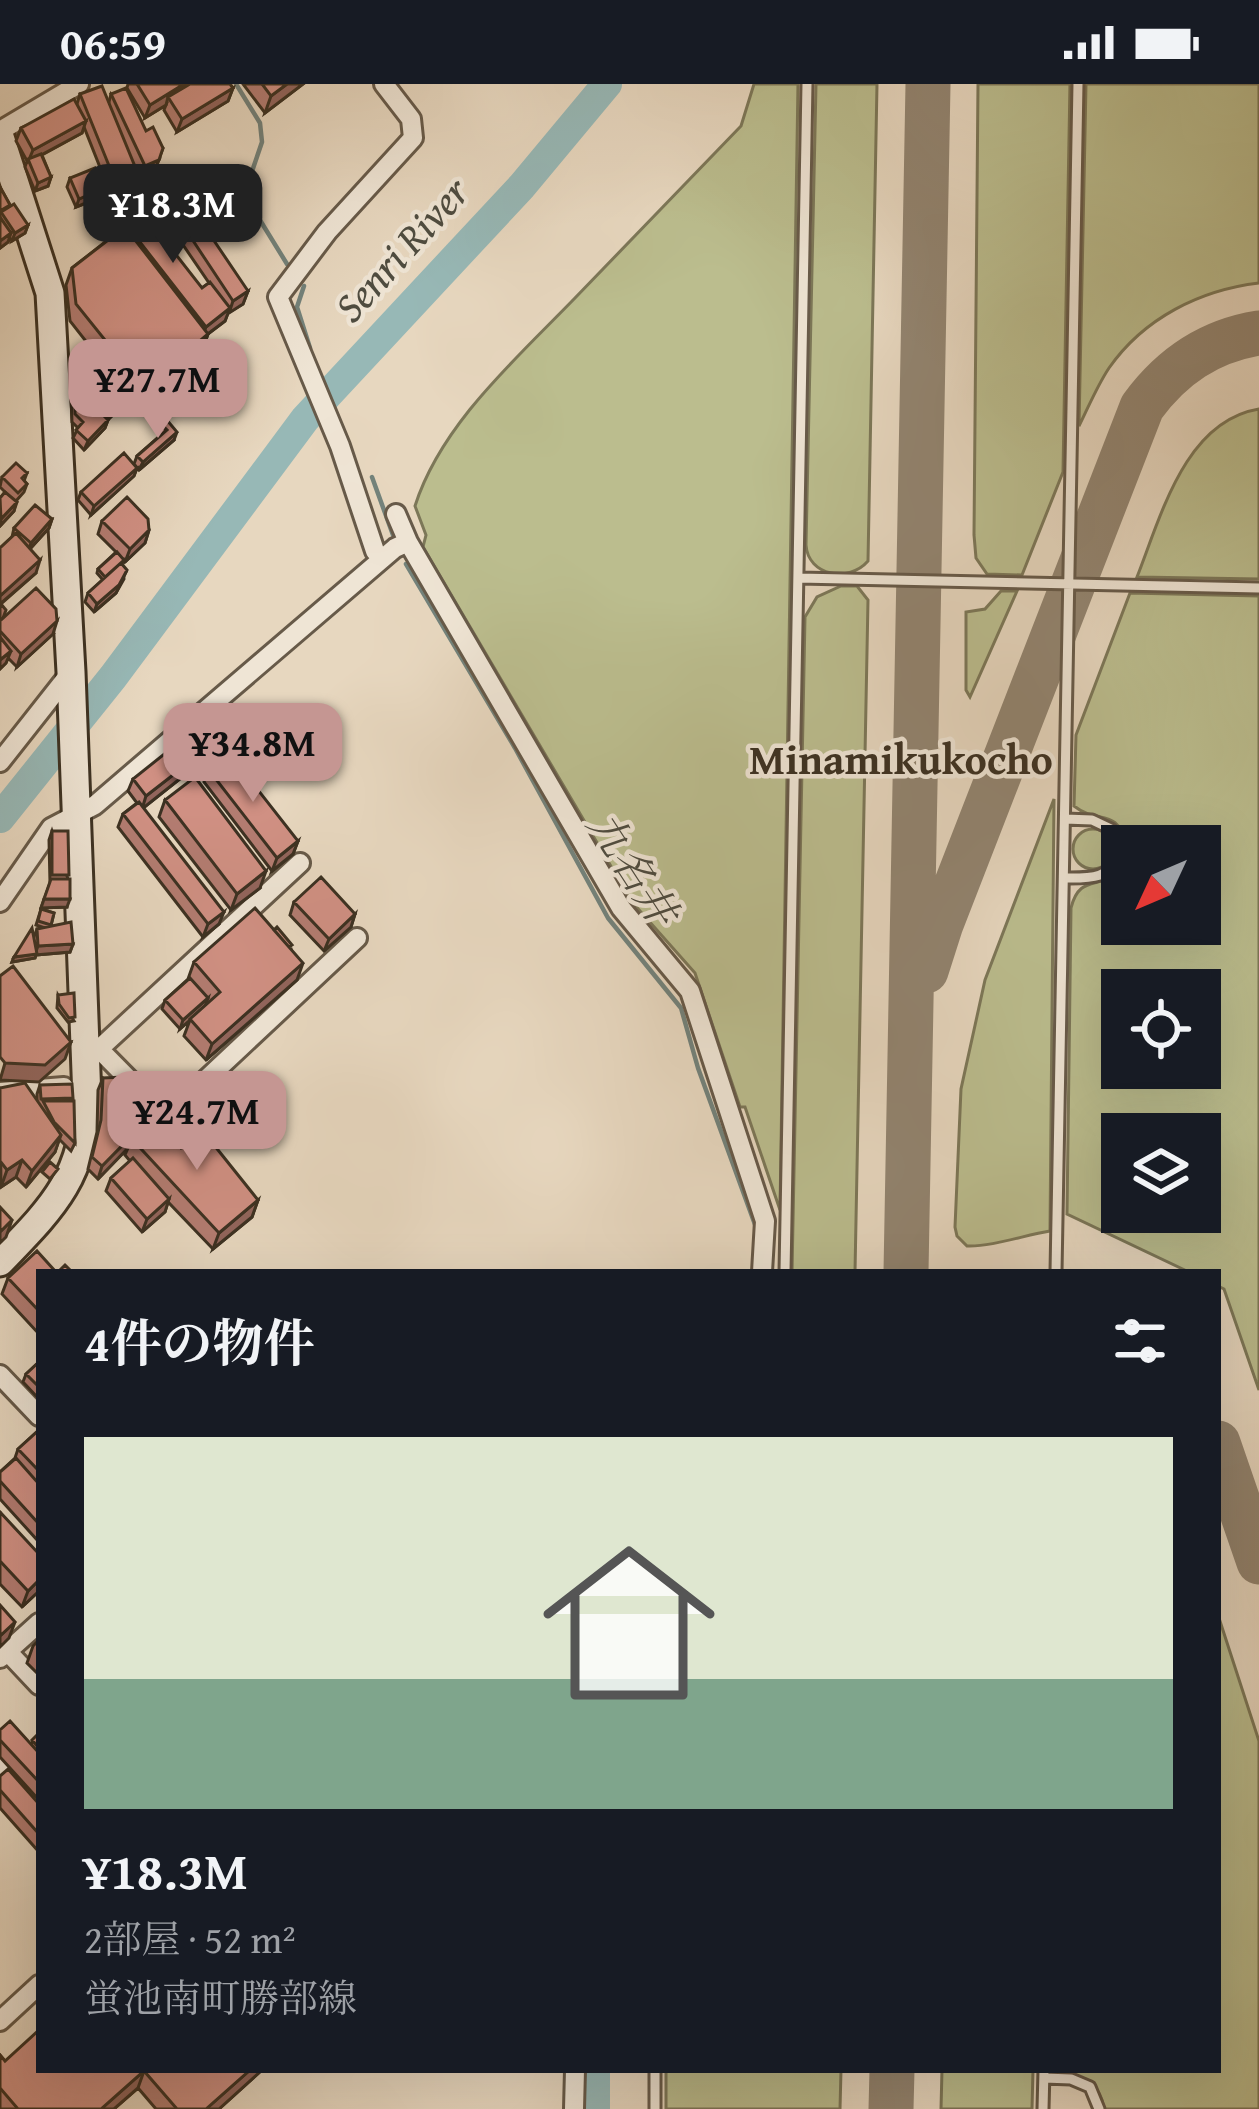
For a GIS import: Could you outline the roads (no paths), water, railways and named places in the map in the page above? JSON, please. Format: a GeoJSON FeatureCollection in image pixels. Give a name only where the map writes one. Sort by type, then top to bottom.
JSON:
{"type":"FeatureCollection","features":[{"type":"Feature","properties":{"kind":"street"},"geometry":{"type":"LineString","coordinates":[[0,1262],[70,1182],[83,1143],[92,1049],[50,293],[0,134],[79,84]]}},
{"type":"Feature","properties":{"kind":"street"},"geometry":{"type":"LineString","coordinates":[[382,559],[278,297],[327,232],[413,138],[411,119],[384,84]]}},
{"type":"Feature","properties":{"kind":"street"},"geometry":{"type":"LineString","coordinates":[[396,514],[621,908],[690,992],[765,1221],[762,1269]]}},
{"type":"Feature","properties":{"kind":"street"},"geometry":{"type":"LineString","coordinates":[[76,801],[95,805],[382,559],[408,542]]}},
{"type":"Feature","properties":{"kind":"street"},"geometry":{"type":"LineString","coordinates":[[1,755],[72,679]]}},
{"type":"Feature","properties":{"kind":"street"},"geometry":{"type":"LineString","coordinates":[[0,902],[51,828],[76,801]]}},
{"type":"Feature","properties":{"kind":"street"},"geometry":{"type":"LineString","coordinates":[[92,1049],[300,863]]}},
{"type":"Feature","properties":{"kind":"street"},"geometry":{"type":"LineString","coordinates":[[92,1049],[166,1117],[358,938]]}},
{"type":"Feature","properties":{"kind":"street"},"geometry":{"type":"LineString","coordinates":[[0,1092],[87,1087]]}},
{"type":"Feature","properties":{"kind":"street"},"geometry":{"type":"LineString","coordinates":[[0,1375],[36,1413]]}},
{"type":"Feature","properties":{"kind":"street"},"geometry":{"type":"LineString","coordinates":[[36,1626],[4,1654],[36,1682]]}},
{"type":"Feature","properties":{"kind":"street"},"geometry":{"type":"LineString","coordinates":[[0,1765],[36,1805]]}},
{"type":"Feature","properties":{"kind":"street"},"geometry":{"type":"LineString","coordinates":[[0,2021],[36,1988]]}},
{"type":"Feature","properties":{"kind":"street"},"geometry":{"type":"LineString","coordinates":[[574,2109],[575,2073]]}},
{"type":"Feature","properties":{"kind":"lane"},"geometry":{"type":"LineString","coordinates":[[784,1269],[807,84]]}},
{"type":"Feature","properties":{"kind":"lane"},"geometry":{"type":"LineString","coordinates":[[1056,1269],[1078,84]]}},
{"type":"Feature","properties":{"kind":"lane"},"geometry":{"type":"LineString","coordinates":[[799,578],[1259,588]]}},
{"type":"Feature","properties":{"kind":"lane"},"geometry":{"type":"LineString","coordinates":[[1064,878],[1101,876],[1117,863],[1120,854],[1111,829],[1092,820],[1065,819]]}},
{"type":"Feature","properties":{"kind":"lane"},"geometry":{"type":"LineString","coordinates":[[655,2073],[655,2109]]}},
{"type":"Feature","properties":{"kind":"lane"},"geometry":{"type":"LineString","coordinates":[[1043,2109],[1044,2074],[1090,2087],[1099,2109]]}},
{"type":"Feature","properties":{"kind":"waterway","name":"九名井"},"geometry":{"type":"LineString","coordinates":[[236,84],[260,123],[262,142],[246,189],[287,264]]}},
{"type":"Feature","properties":{"kind":"waterway","name":"Senri River"},"geometry":{"type":"LineString","coordinates":[[0,818],[113,677],[305,419],[522,186],[607,84]]}},
{"type":"Feature","properties":{"kind":"waterway","name":"九名井"},"geometry":{"type":"LineString","coordinates":[[304,286],[297,307],[310,348]]}},
{"type":"Feature","properties":{"kind":"waterway","name":"九名井"},"geometry":{"type":"LineString","coordinates":[[372,477],[393,535]]}},
{"type":"Feature","properties":{"kind":"waterway","name":"九名井"},"geometry":{"type":"LineString","coordinates":[[406,564],[608,918],[681,1008],[757,1230]]}},
{"type":"Feature","properties":{"kind":"waterway","name":"九名井"},"geometry":{"type":"LineString","coordinates":[[595,2073],[595,2109]]}},
{"type":"Feature","properties":{"kind":"district","name":"Minamikukocho"},"geometry":{"type":"Point","coordinates":[901,759]}}]}
